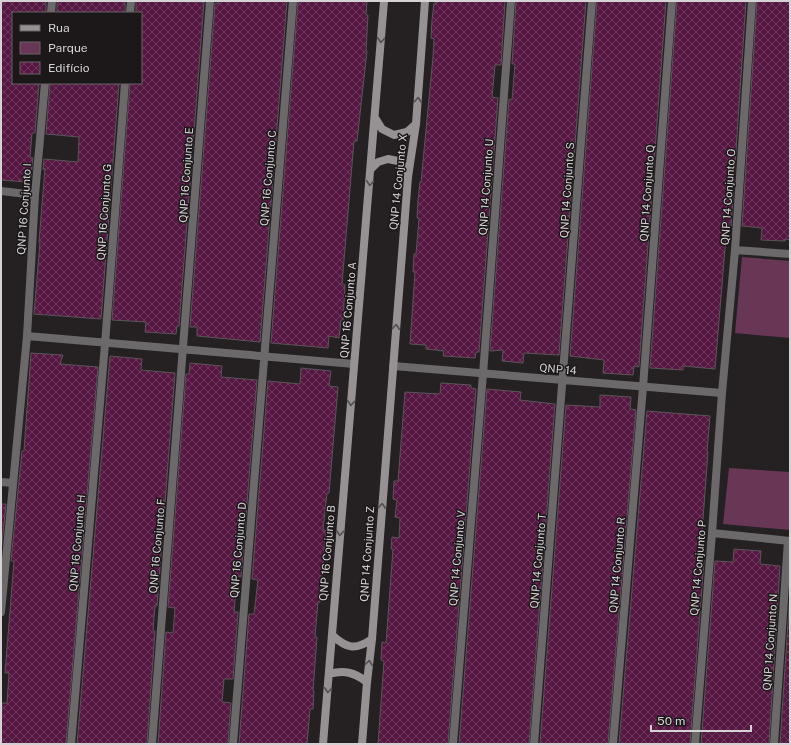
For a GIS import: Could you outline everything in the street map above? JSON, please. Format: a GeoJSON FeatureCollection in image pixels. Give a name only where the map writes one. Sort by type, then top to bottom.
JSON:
{"type":"FeatureCollection","features":[{"type":"Feature","properties":{"kind":"street"},"geometry":{"type":"LineString","coordinates":[[51,12],[52,1]]}},
{"type":"Feature","properties":{"kind":"street"},"geometry":{"type":"LineString","coordinates":[[130,12],[131,1]]}},
{"type":"Feature","properties":{"kind":"street","name":"QNP 16 Conjunto E"},"geometry":{"type":"LineString","coordinates":[[184,350],[210,1]]}},
{"type":"Feature","properties":{"kind":"street","name":"QNP 16 Conjunto C"},"geometry":{"type":"LineString","coordinates":[[265,357],[293,1]]}},
{"type":"Feature","properties":{"kind":"street","name":"QNP 16 Conjunto A"},"geometry":{"type":"LineString","coordinates":[[27,336],[105,344],[354,364],[384,1]]}},
{"type":"Feature","properties":{"kind":"street","name":"QNP 14 Conjunto X"},"geometry":{"type":"LineString","coordinates":[[393,366],[408,177],[416,124],[425,1]]}},
{"type":"Feature","properties":{"kind":"street","name":"QNP 14 Conjunto U"},"geometry":{"type":"LineString","coordinates":[[483,374],[511,1]]}},
{"type":"Feature","properties":{"kind":"street","name":"QNP 14 Conjunto S"},"geometry":{"type":"LineString","coordinates":[[563,381],[592,1]]}},
{"type":"Feature","properties":{"kind":"street","name":"QNP 14 Conjunto Q"},"geometry":{"type":"LineString","coordinates":[[643,387],[672,1]]}},
{"type":"Feature","properties":{"kind":"street","name":"QNP 14 Conjunto O"},"geometry":{"type":"LineString","coordinates":[[722,393],[735,250],[752,1]]}},
{"type":"Feature","properties":{"kind":"street","name":"QNP 16 Conjunto I"},"geometry":{"type":"LineString","coordinates":[[1,612],[27,336],[35,195],[45,84]]}},
{"type":"Feature","properties":{"kind":"street","name":"QNP 16 Conjunto G"},"geometry":{"type":"LineString","coordinates":[[105,344],[125,84]]}},
{"type":"Feature","properties":{"kind":"street"},"geometry":{"type":"LineString","coordinates":[[375,118],[382,129],[394,134],[407,132],[416,124]]}},
{"type":"Feature","properties":{"kind":"street"},"geometry":{"type":"LineString","coordinates":[[371,169],[378,162],[388,159],[398,161],[405,168],[408,177]]}},
{"type":"Feature","properties":{"kind":"street"},"geometry":{"type":"LineString","coordinates":[[1,191],[35,195]]}},
{"type":"Feature","properties":{"kind":"street"},"geometry":{"type":"LineString","coordinates":[[735,250],[790,254]]}},
{"type":"Feature","properties":{"kind":"street","name":"QNP 16 Conjunto H"},"geometry":{"type":"LineString","coordinates":[[71,744],[105,344]]}},
{"type":"Feature","properties":{"kind":"street","name":"QNP 16 Conjunto F"},"geometry":{"type":"LineString","coordinates":[[152,744],[184,350]]}},
{"type":"Feature","properties":{"kind":"street","name":"QNP 16 Conjunto D"},"geometry":{"type":"LineString","coordinates":[[234,744],[265,357]]}},
{"type":"Feature","properties":{"kind":"street","name":"QNP 16 Conjunto B"},"geometry":{"type":"LineString","coordinates":[[323,744],[354,364]]}},
{"type":"Feature","properties":{"kind":"street","name":"QNP 14"},"geometry":{"type":"LineString","coordinates":[[393,366],[722,393]]}},
{"type":"Feature","properties":{"kind":"street","name":"QNP 14 Conjunto Z"},"geometry":{"type":"LineString","coordinates":[[362,744],[372,640],[393,366]]}},
{"type":"Feature","properties":{"kind":"street","name":"QNP 14 Conjunto V"},"geometry":{"type":"LineString","coordinates":[[454,744],[483,374]]}},
{"type":"Feature","properties":{"kind":"street","name":"QNP 14 Conjunto T"},"geometry":{"type":"LineString","coordinates":[[534,744],[563,381]]}},
{"type":"Feature","properties":{"kind":"street","name":"QNP 14 Conjunto R"},"geometry":{"type":"LineString","coordinates":[[613,744],[643,387]]}},
{"type":"Feature","properties":{"kind":"street","name":"QNP 14 Conjunto P"},"geometry":{"type":"LineString","coordinates":[[695,744],[722,393]]}},
{"type":"Feature","properties":{"kind":"street"},"geometry":{"type":"LineString","coordinates":[[1,482],[12,483]]}},
{"type":"Feature","properties":{"kind":"street"},"geometry":{"type":"LineString","coordinates":[[712,533],[789,541]]}},
{"type":"Feature","properties":{"kind":"street","name":"QNP 14 Conjunto N"},"geometry":{"type":"LineString","coordinates":[[774,744],[789,541]]}},
{"type":"Feature","properties":{"kind":"street"},"geometry":{"type":"LineString","coordinates":[[332,635],[341,643],[352,647],[363,646],[372,640]]}},
{"type":"Feature","properties":{"kind":"street"},"geometry":{"type":"LineString","coordinates":[[329,674],[340,671],[350,672],[367,682]]}},
{"type":"Feature","properties":{"kind":"green space"},"geometry":{"type":"Polygon","coordinates":[[[742,257],[790,261],[790,338],[735,333],[742,257]]]}},
{"type":"Feature","properties":{"kind":"green space"},"geometry":{"type":"Polygon","coordinates":[[[729,468],[790,472],[790,530],[723,524],[729,468]]]}},
{"type":"Feature","properties":{"kind":"building"},"geometry":{"type":"Polygon","coordinates":[[[1,1],[46,1],[46,12],[12,12],[12,84],[39,84],[35,133],[32,133],[30,157],[33,158],[31,178],[27,182],[1,180],[1,1]]]}},
{"type":"Feature","properties":{"kind":"building"},"geometry":{"type":"Polygon","coordinates":[[[57,1],[125,1],[125,12],[57,12],[57,1]]]}},
{"type":"Feature","properties":{"kind":"building"},"geometry":{"type":"Polygon","coordinates":[[[136,1],[204,2],[179,326],[177,326],[176,334],[145,332],[146,322],[112,320],[130,84],[142,84],[142,12],[136,12],[136,1]]]}},
{"type":"Feature","properties":{"kind":"building"},"geometry":{"type":"Polygon","coordinates":[[[218,1],[287,1],[260,342],[197,336],[197,327],[190,327],[215,3],[218,4],[218,1]]]}},
{"type":"Feature","properties":{"kind":"building"},"geometry":{"type":"Polygon","coordinates":[[[298,1],[367,1],[367,51],[357,141],[354,141],[342,284],[345,285],[343,320],[341,320],[339,338],[329,336],[328,348],[271,343],[298,1]]]}},
{"type":"Feature","properties":{"kind":"building"},"geometry":{"type":"Polygon","coordinates":[[[437,1],[505,1],[501,65],[495,65],[492,97],[498,98],[479,352],[476,352],[475,358],[443,356],[444,351],[426,349],[426,345],[410,344],[415,272],[413,272],[414,254],[416,254],[419,218],[417,218],[418,200],[433,57],[434,39],[431,38],[432,20],[434,3],[437,3],[437,1]]]}},
{"type":"Feature","properties":{"kind":"building"},"geometry":{"type":"Polygon","coordinates":[[[516,1],[586,1],[559,355],[524,353],[523,363],[502,361],[503,350],[490,351],[509,99],[512,100],[515,64],[512,64],[516,1]]]}},
{"type":"Feature","properties":{"kind":"building"},"geometry":{"type":"Polygon","coordinates":[[[597,1],[666,1],[639,367],[634,366],[633,375],[603,373],[604,360],[570,356],[597,1]]]}},
{"type":"Feature","properties":{"kind":"building"},"geometry":{"type":"Polygon","coordinates":[[[677,1],[746,1],[731,226],[727,225],[715,369],[683,366],[683,370],[650,368],[677,1]]]}},
{"type":"Feature","properties":{"kind":"building"},"geometry":{"type":"Polygon","coordinates":[[[757,1],[790,1],[790,240],[785,239],[785,241],[761,240],[762,228],[742,226],[757,1]]]}},
{"type":"Feature","properties":{"kind":"building"},"geometry":{"type":"Polygon","coordinates":[[[50,84],[119,84],[101,319],[34,314],[45,168],[43,170],[44,159],[78,162],[79,137],[46,134],[50,84]]]}},
{"type":"Feature","properties":{"kind":"building"},"geometry":{"type":"Polygon","coordinates":[[[31,353],[63,355],[60,364],[98,367],[66,744],[1,744],[2,703],[7,703],[9,673],[5,673],[14,561],[11,561],[22,451],[24,451],[31,353]]]}},
{"type":"Feature","properties":{"kind":"building"},"geometry":{"type":"Polygon","coordinates":[[[110,356],[142,359],[141,370],[175,373],[157,606],[155,606],[153,630],[155,631],[147,744],[77,744],[110,356]]]}},
{"type":"Feature","properties":{"kind":"building"},"geometry":{"type":"Polygon","coordinates":[[[190,363],[222,366],[221,377],[257,380],[241,577],[237,576],[234,612],[238,612],[233,679],[224,679],[222,702],[231,703],[228,744],[158,744],[166,632],[173,633],[175,608],[168,607],[186,374],[189,374],[190,363]]]}},
{"type":"Feature","properties":{"kind":"building"},"geometry":{"type":"Polygon","coordinates":[[[301,368],[331,371],[329,386],[338,387],[329,493],[327,493],[323,530],[326,530],[320,602],[318,602],[315,637],[317,637],[313,709],[310,709],[307,744],[239,744],[249,614],[254,614],[258,580],[252,579],[268,381],[300,384],[301,368]]]}},
{"type":"Feature","properties":{"kind":"building"},"geometry":{"type":"Polygon","coordinates":[[[441,383],[471,385],[471,388],[476,389],[448,744],[378,744],[384,661],[381,660],[382,642],[386,643],[393,549],[391,549],[392,537],[399,538],[400,518],[395,517],[397,500],[393,499],[394,481],[398,481],[405,392],[440,394],[441,383]]]}},
{"type":"Feature","properties":{"kind":"building"},"geometry":{"type":"Polygon","coordinates":[[[487,389],[521,392],[520,400],[555,404],[529,744],[459,744],[487,389]]]}},
{"type":"Feature","properties":{"kind":"building"},"geometry":{"type":"Polygon","coordinates":[[[600,395],[631,397],[630,409],[636,410],[608,744],[540,744],[566,405],[600,407],[600,395]]]}},
{"type":"Feature","properties":{"kind":"building"},"geometry":{"type":"Polygon","coordinates":[[[647,411],[710,416],[700,559],[704,560],[690,744],[619,744],[647,411]]]}},
{"type":"Feature","properties":{"kind":"building"},"geometry":{"type":"Polygon","coordinates":[[[1,504],[6,504],[1,553],[1,504]]]}},
{"type":"Feature","properties":{"kind":"building"},"geometry":{"type":"Polygon","coordinates":[[[734,549],[761,551],[760,564],[780,566],[769,744],[701,744],[715,561],[733,562],[734,549]]]}},
{"type":"Feature","properties":{"kind":"building"},"geometry":{"type":"Polygon","coordinates":[[[790,592],[790,744],[780,744],[790,592]]]}}]}
